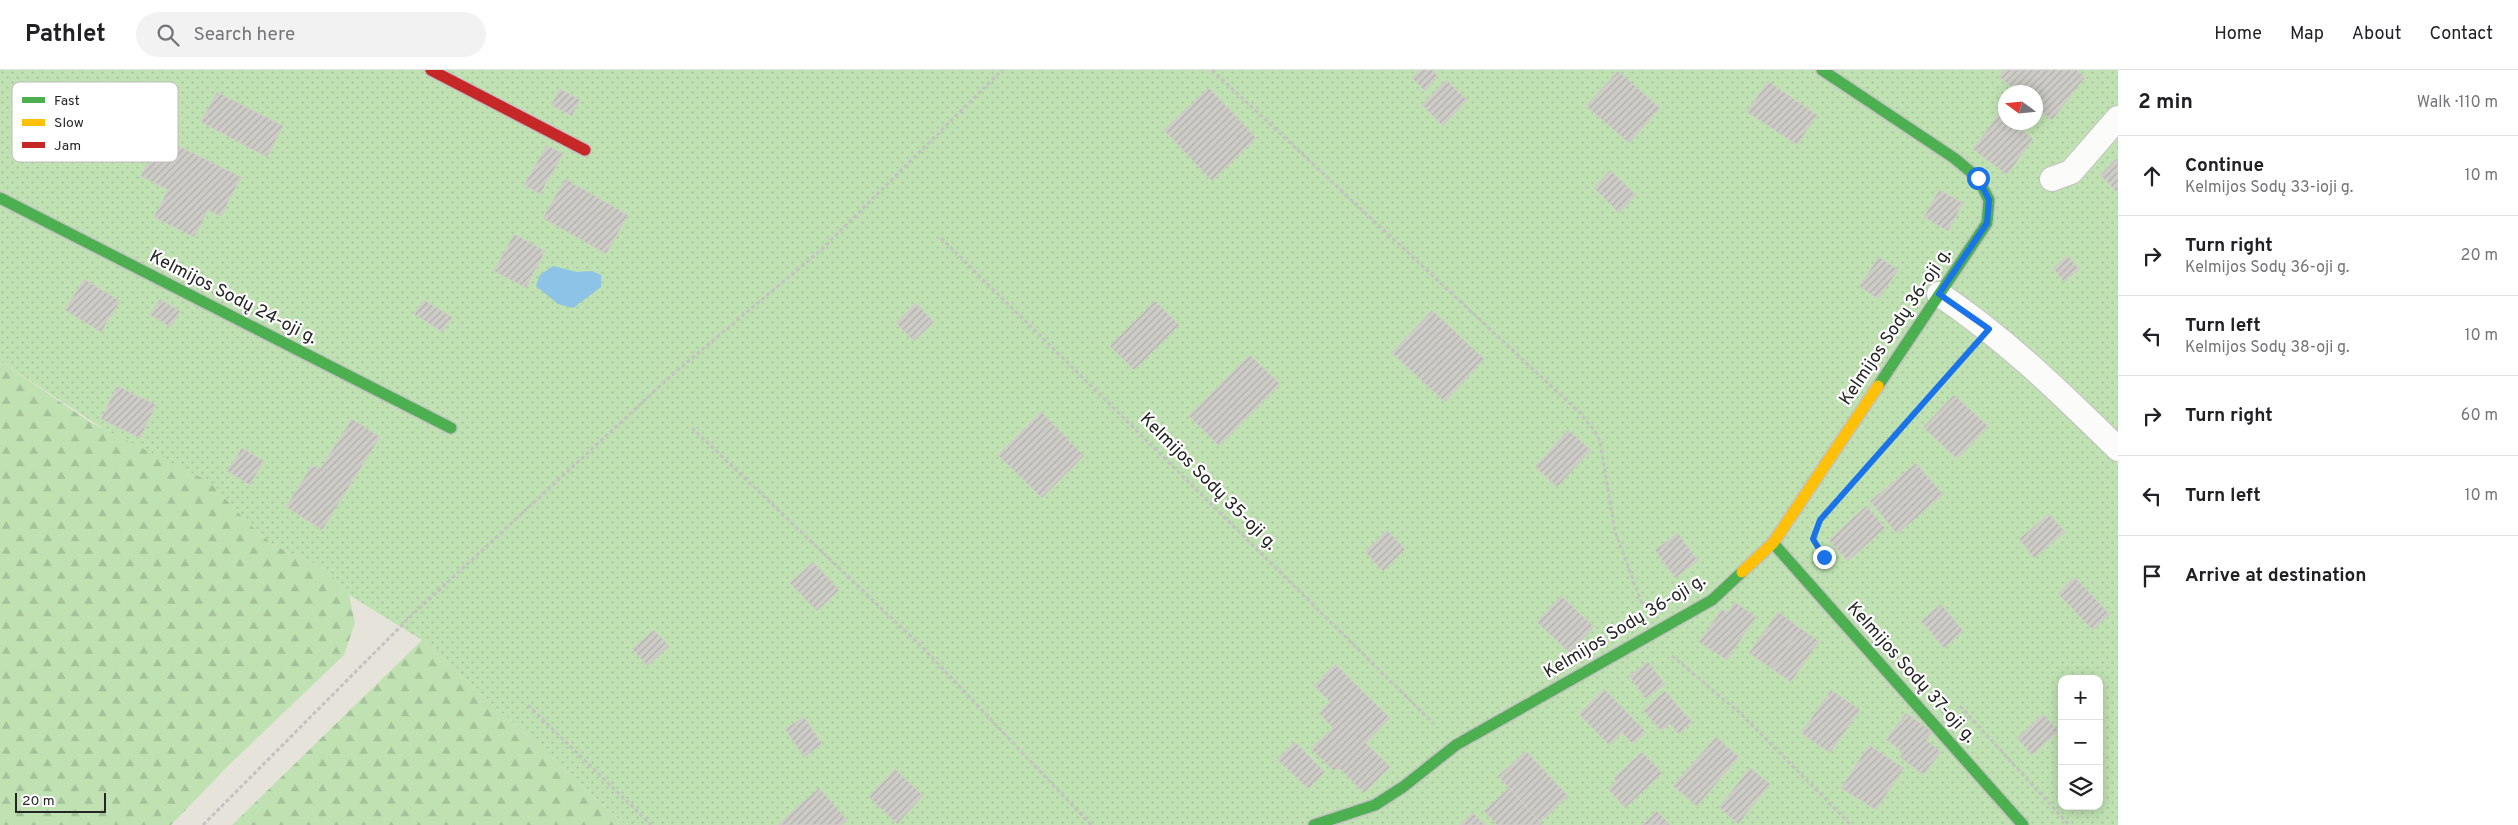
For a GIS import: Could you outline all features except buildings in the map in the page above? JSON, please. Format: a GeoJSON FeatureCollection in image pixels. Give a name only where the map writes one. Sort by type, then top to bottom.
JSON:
{"type":"FeatureCollection","features":[{"type":"Feature","properties":{"kind":"street"},"geometry":{"type":"LineString","coordinates":[[431,70],[585,150]]}},
{"type":"Feature","properties":{"kind":"street","name":"Kelmijos Sodų 36-oji g."},"geometry":{"type":"LineString","coordinates":[[1314,825],[1375,805],[1403,787],[1456,745],[1712,600],[1773,543],[1987,223],[1989,200],[1978,178],[1954,158],[1822,70]]}},
{"type":"Feature","properties":{"kind":"street"},"geometry":{"type":"LineString","coordinates":[[2052,179],[2071,172],[2118,118]]}},
{"type":"Feature","properties":{"kind":"street","name":"Kelmijos Sodų 24-oji g."},"geometry":{"type":"LineString","coordinates":[[0,198],[451,428]]}},
{"type":"Feature","properties":{"kind":"street"},"geometry":{"type":"LineString","coordinates":[[1939,294],[1989,329],[2042,374],[2118,449]]}},
{"type":"Feature","properties":{"kind":"street","name":"Kelmijos Sodų 37-oji g."},"geometry":{"type":"LineString","coordinates":[[1773,543],[2023,825]]}},
{"type":"Feature","properties":{"kind":"path"},"geometry":{"type":"LineString","coordinates":[[203,825],[412,615],[673,374],[821,250],[1002,70]]}},
{"type":"Feature","properties":{"kind":"path"},"geometry":{"type":"LineString","coordinates":[[1212,70],[1580,413],[1594,430],[1600,441],[1615,532],[1653,634],[1675,659],[1741,714],[1851,825]]}},
{"type":"Feature","properties":{"kind":"path","name":"Kelmijos Sodų 35-oji g."},"geometry":{"type":"LineString","coordinates":[[941,238],[1456,745]]}},
{"type":"Feature","properties":{"kind":"path"},"geometry":{"type":"LineString","coordinates":[[1840,498],[1989,329]]}},
{"type":"Feature","properties":{"kind":"path"},"geometry":{"type":"LineString","coordinates":[[692,428],[923,648],[1091,825]]}},
{"type":"Feature","properties":{"kind":"path"},"geometry":{"type":"LineString","coordinates":[[1956,702],[2069,825]]}},
{"type":"Feature","properties":{"kind":"path"},"geometry":{"type":"LineString","coordinates":[[528,705],[651,825]]}},
{"type":"Feature","properties":{"kind":"green space"},"geometry":{"type":"Polygon","coordinates":[[[0,70],[2118,70],[2118,825],[625,825],[422,640],[349,595],[324,568],[275,546],[249,524],[0,361],[0,70]]]}},
{"type":"Feature","properties":{"kind":"green space"},"geometry":{"type":"Polygon","coordinates":[[[0,361],[90,422],[208,481],[249,524],[275,546],[324,568],[349,595],[355,623],[344,655],[229,765],[171,825],[0,825],[0,361]]]}},
{"type":"Feature","properties":{"kind":"green space"},"geometry":{"type":"Polygon","coordinates":[[[422,640],[625,825],[232,825],[422,640]]]}},
{"type":"Feature","properties":{"kind":"water"},"geometry":{"type":"Polygon","coordinates":[[[553,266],[577,272],[592,271],[601,275],[601,287],[573,308],[558,304],[536,286],[540,275],[553,266]]]}},
{"type":"Feature","properties":{"kind":"traffic: fast"},"geometry":{"type":"LineString","coordinates":[[1822,70],[1954,158],[1978,178],[1989,200],[1987,223],[1878,386]]}},
{"type":"Feature","properties":{"kind":"traffic: fast"},"geometry":{"type":"LineString","coordinates":[[0,198],[451,428]]}},
{"type":"Feature","properties":{"kind":"traffic: fast"},"geometry":{"type":"LineString","coordinates":[[1773,543],[2023,825]]}},
{"type":"Feature","properties":{"kind":"traffic: fast"},"geometry":{"type":"LineString","coordinates":[[1314,825],[1375,805],[1403,787],[1456,745],[1712,600],[1742,572]]}},
{"type":"Feature","properties":{"kind":"traffic: slow"},"geometry":{"type":"LineString","coordinates":[[1742,572],[1773,543],[1878,386]]}},
{"type":"Feature","properties":{"kind":"traffic: jam"},"geometry":{"type":"LineString","coordinates":[[431,70],[585,150]]}},
{"type":"Feature","properties":{"kind":"route"},"geometry":{"type":"LineString","coordinates":[[1824,557],[1813,539],[1820,520],[1989,329],[1939,294],[1987,223],[1989,200],[1978,178]]}}]}
